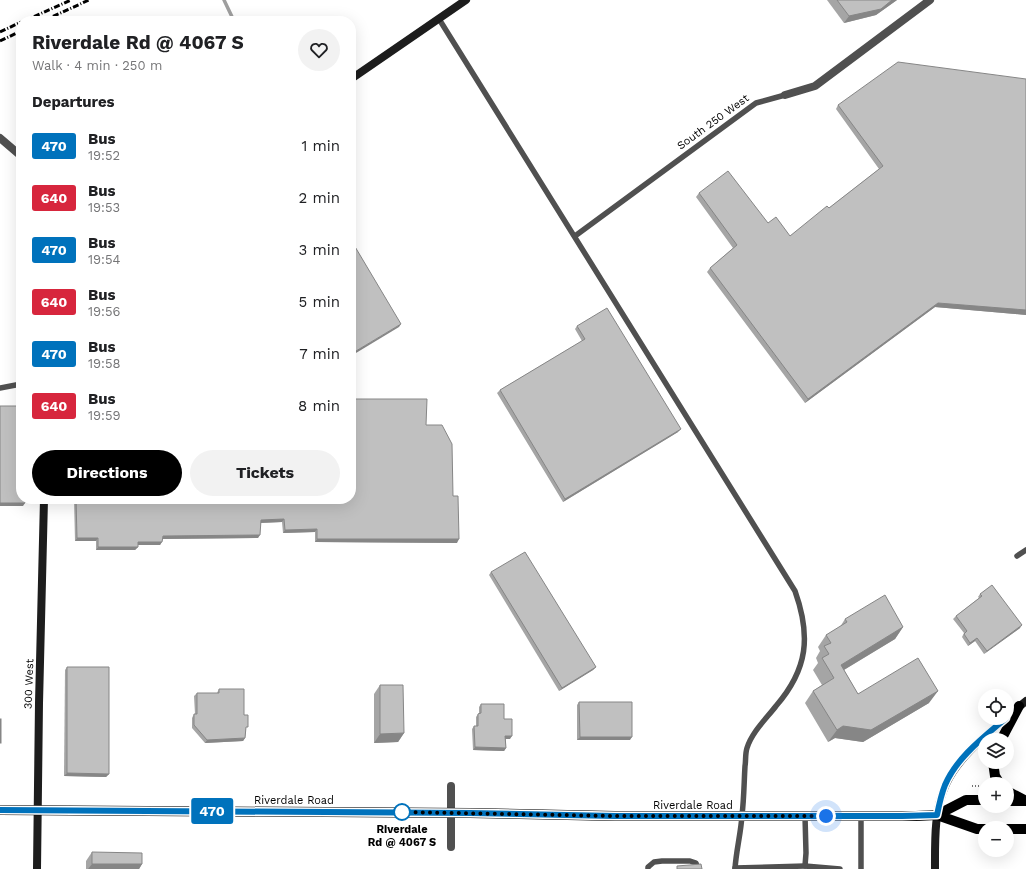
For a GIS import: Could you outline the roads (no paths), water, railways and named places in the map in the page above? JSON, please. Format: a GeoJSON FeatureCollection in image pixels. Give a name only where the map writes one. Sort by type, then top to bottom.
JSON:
{"type":"FeatureCollection","features":[{"type":"Feature","properties":{"kind":"main road"},"geometry":{"type":"LineString","coordinates":[[1005,733],[1023,704]]}},
{"type":"Feature","properties":{"kind":"main road"},"geometry":{"type":"LineString","coordinates":[[1014,795],[1026,801]]}},
{"type":"Feature","properties":{"kind":"main road"},"geometry":{"type":"LineString","coordinates":[[937,815],[966,800],[978,800]]}},
{"type":"Feature","properties":{"kind":"main road"},"geometry":{"type":"LineString","coordinates":[[1014,801],[1026,801]]}},
{"type":"Feature","properties":{"kind":"main road","name":"Riverdale Road"},"geometry":{"type":"LineString","coordinates":[[0,810],[470,813],[742,817],[937,815]]}},
{"type":"Feature","properties":{"kind":"main road"},"geometry":{"type":"LineString","coordinates":[[937,815],[978,830]]}},
{"type":"Feature","properties":{"kind":"main road"},"geometry":{"type":"LineString","coordinates":[[1014,829],[1026,829]]}},
{"type":"Feature","properties":{"kind":"street"},"geometry":{"type":"LineString","coordinates":[[356,76],[466,0]]}},
{"type":"Feature","properties":{"kind":"street","name":"South 250 West"},"geometry":{"type":"LineString","coordinates":[[785,95],[815,86],[930,0]]}},
{"type":"Feature","properties":{"kind":"street"},"geometry":{"type":"LineString","coordinates":[[0,138],[16,152]]}},
{"type":"Feature","properties":{"kind":"street","name":"300 West"},"geometry":{"type":"LineString","coordinates":[[37,869],[44,504]]}},
{"type":"Feature","properties":{"kind":"street"},"geometry":{"type":"LineString","coordinates":[[1014,712],[1023,704]]}},
{"type":"Feature","properties":{"kind":"street"},"geometry":{"type":"LineString","coordinates":[[935,869],[935,833],[937,815],[946,784],[952,773],[977,744],[999,725]]}},
{"type":"Feature","properties":{"kind":"street"},"geometry":{"type":"LineString","coordinates":[[450,847],[451,786]]}},
{"type":"Feature","properties":{"kind":"lane"},"geometry":{"type":"LineString","coordinates":[[439,19],[795,591],[801,608],[805,646],[802,663],[794,682],[785,696],[758,728],[746,749],[742,817],[735,868],[805,866],[845,869]]}},
{"type":"Feature","properties":{"kind":"lane","name":"South 250 West"},"geometry":{"type":"LineString","coordinates":[[575,236],[756,103],[785,95]]}},
{"type":"Feature","properties":{"kind":"lane"},"geometry":{"type":"LineString","coordinates":[[0,388],[16,385]]}},
{"type":"Feature","properties":{"kind":"lane"},"geometry":{"type":"LineString","coordinates":[[1017,556],[1026,550]]}},
{"type":"Feature","properties":{"kind":"lane"},"geometry":{"type":"LineString","coordinates":[[804,816],[806,853],[805,866]]}},
{"type":"Feature","properties":{"kind":"lane"},"geometry":{"type":"LineString","coordinates":[[861,816],[861,869]]}},
{"type":"Feature","properties":{"kind":"lane"},"geometry":{"type":"LineString","coordinates":[[648,869],[648,867],[654,862],[690,861],[696,863],[698,869]]}},
{"type":"Feature","properties":{"kind":"waterway"},"geometry":{"type":"LineString","coordinates":[[224,0],[232,16]]}},
{"type":"Feature","properties":{"kind":"railway"},"geometry":{"type":"LineString","coordinates":[[35,16],[71,0]]}},
{"type":"Feature","properties":{"kind":"railway"},"geometry":{"type":"LineString","coordinates":[[54,16],[89,0]]}},
{"type":"Feature","properties":{"kind":"railway"},"geometry":{"type":"LineString","coordinates":[[0,32],[16,24]]}},
{"type":"Feature","properties":{"kind":"railway"},"geometry":{"type":"LineString","coordinates":[[0,41],[16,33]]}},
{"type":"Feature","properties":{"kind":"place","name":"Riverdale Rd @ 4067 S"},"geometry":{"type":"Point","coordinates":[402,812]}}]}
